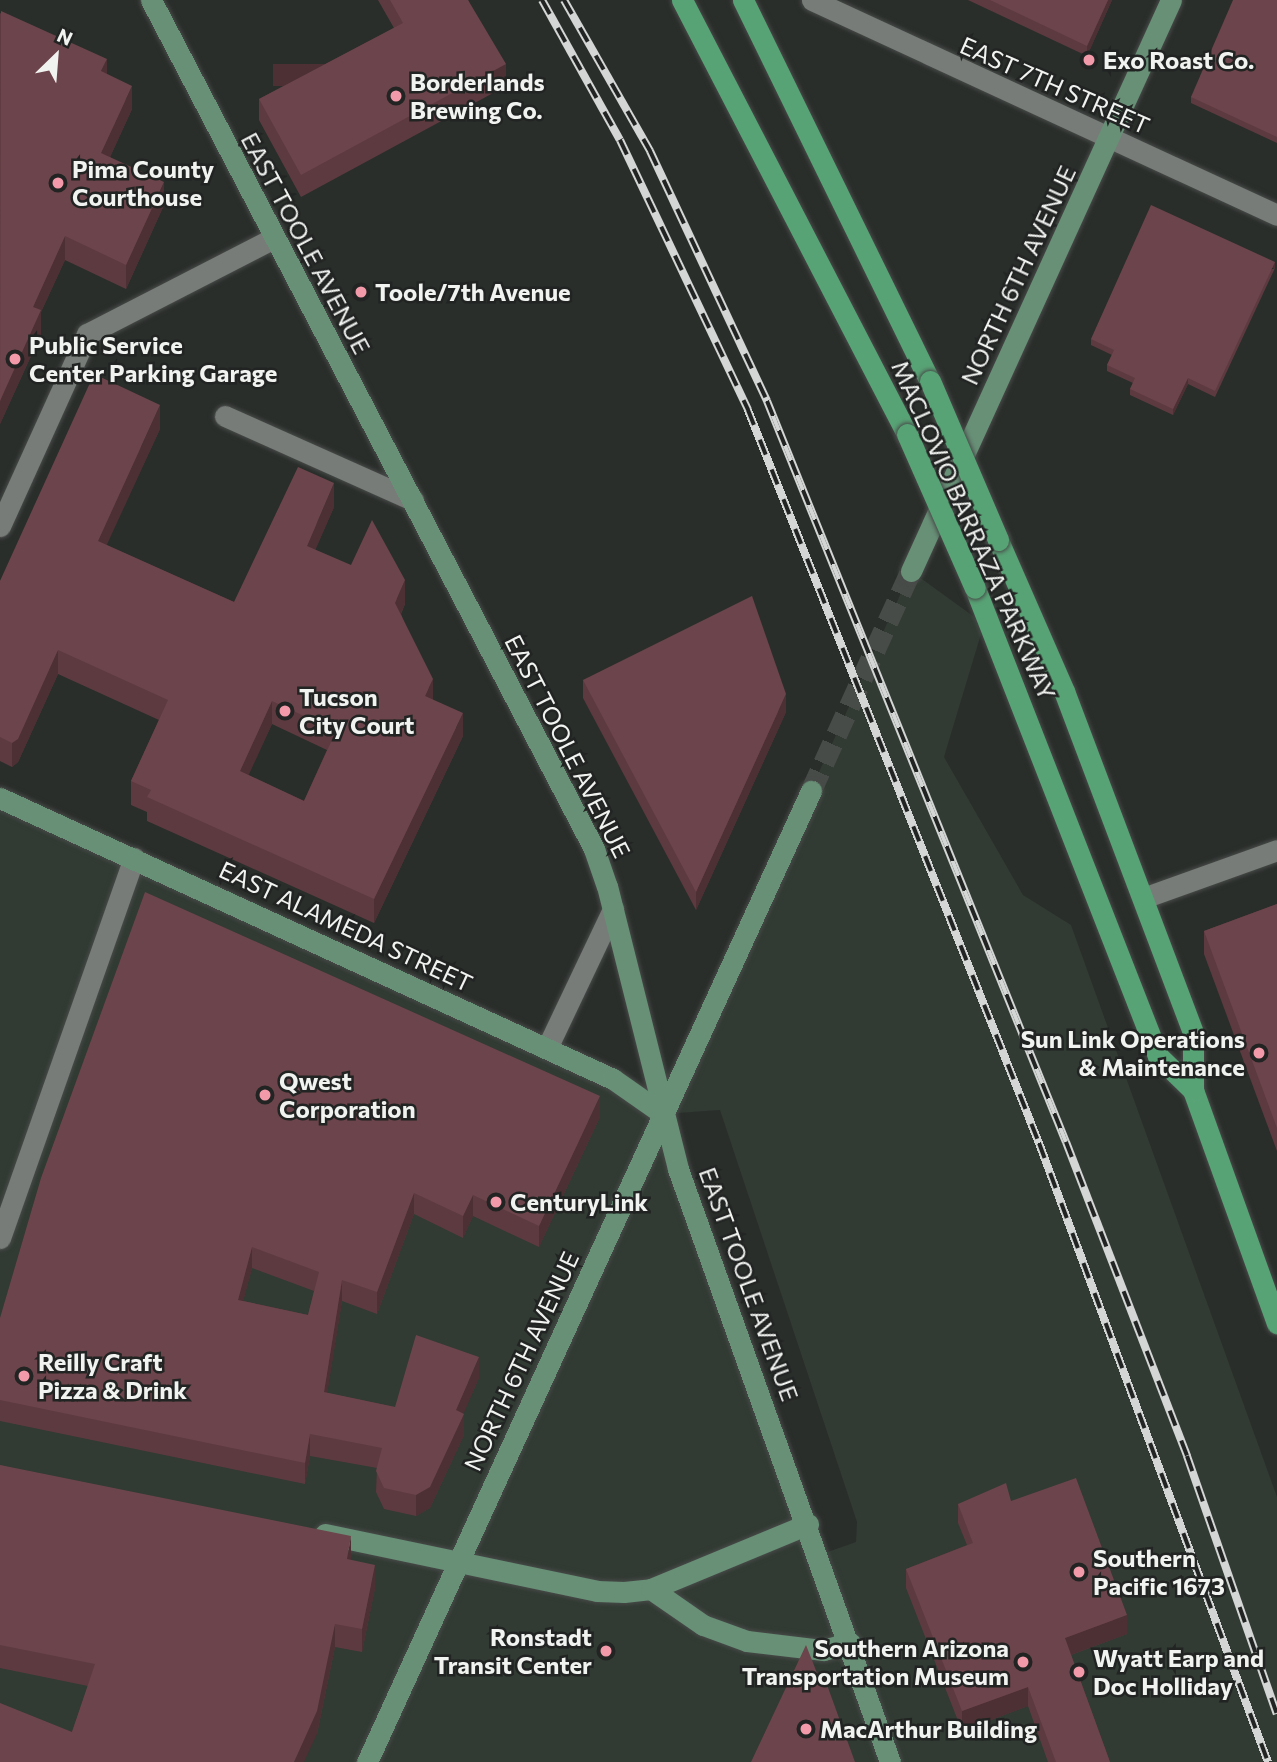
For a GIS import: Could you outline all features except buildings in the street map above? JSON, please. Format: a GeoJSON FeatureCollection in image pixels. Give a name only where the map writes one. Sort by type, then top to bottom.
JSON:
{"type":"FeatureCollection","features":[{"type":"Feature","properties":{"kind":"main road","name":"MACLOVIO BARRAZA PARKWAY"},"geometry":{"type":"LineString","coordinates":[[682,0],[907,434],[975,588],[1158,1056],[1193,1090]]}},
{"type":"Feature","properties":{"kind":"main road","name":"MACLOVIO BARRAZA PARKWAY"},"geometry":{"type":"LineString","coordinates":[[743,0],[930,381],[1064,691],[1193,1033],[1193,1090],[1277,1322]]}},
{"type":"Feature","properties":{"kind":"street","name":"EAST TOOLE AVENUE"},"geometry":{"type":"LineString","coordinates":[[152,0],[272,239],[413,500],[582,824],[613,909],[663,1114],[687,1194],[808,1524],[890,1762]]}},
{"type":"Feature","properties":{"kind":"street","name":"NORTH 6TH AVENUE"},"geometry":{"type":"LineString","coordinates":[[911,571],[1171,0]]}},
{"type":"Feature","properties":{"kind":"street","name":"EAST 7TH STREET"},"geometry":{"type":"LineString","coordinates":[[811,1],[1277,215]]}},
{"type":"Feature","properties":{"kind":"street"},"geometry":{"type":"LineString","coordinates":[[0,526],[87,334],[272,239]]}},
{"type":"Feature","properties":{"kind":"street"},"geometry":{"type":"LineString","coordinates":[[225,416],[413,500]]}},
{"type":"Feature","properties":{"kind":"street","name":"NORTH 6TH AVENUE"},"geometry":{"type":"LineString","coordinates":[[367,1762],[811,791]]}},
{"type":"Feature","properties":{"kind":"street","name":"EAST ALAMEDA STREET"},"geometry":{"type":"LineString","coordinates":[[0,798],[613,1079],[663,1114]]}},
{"type":"Feature","properties":{"kind":"street"},"geometry":{"type":"LineString","coordinates":[[1143,898],[1277,850]]}},
{"type":"Feature","properties":{"kind":"street"},"geometry":{"type":"LineString","coordinates":[[0,1238],[134,858]]}},
{"type":"Feature","properties":{"kind":"street"},"geometry":{"type":"LineString","coordinates":[[547,1048],[613,909]]}},
{"type":"Feature","properties":{"kind":"street"},"geometry":{"type":"LineString","coordinates":[[309,1531],[597,1591],[651,1589],[808,1524]]}},
{"type":"Feature","properties":{"kind":"street"},"geometry":{"type":"LineString","coordinates":[[651,1589],[703,1625],[747,1641],[823,1650],[849,1643]]}},
{"type":"Feature","properties":{"kind":"shaded area"},"geometry":{"type":"Polygon","coordinates":[[[911,571],[984,624],[944,757],[1023,895],[1071,925],[1277,1497],[1277,1762],[0,1762],[0,798],[663,1113],[911,571]],[[720,1110],[663,1114],[819,1555],[856,1542],[857,1522],[720,1110]]]}},
{"type":"Feature","properties":{"kind":"tunnel"},"geometry":{"type":"LineString","coordinates":[[811,791],[911,571]]}},
{"type":"Feature","properties":{"kind":"railway"},"geometry":{"type":"LineString","coordinates":[[542,0],[620,140],[748,410],[1039,1143],[1268,1762]]}},
{"type":"Feature","properties":{"kind":"railway"},"geometry":{"type":"LineString","coordinates":[[564,0],[650,151],[767,401],[1066,1142],[1187,1456],[1277,1714]]}},
{"type":"Feature","properties":{"kind":"place","name":"Exo Roast Co."},"geometry":{"type":"Point","coordinates":[1089,60]}},
{"type":"Feature","properties":{"kind":"place","name":"Borderlands Brewing Co."},"geometry":{"type":"Point","coordinates":[396,96]}},
{"type":"Feature","properties":{"kind":"place","name":"Pima County Courthouse"},"geometry":{"type":"Point","coordinates":[58,183]}},
{"type":"Feature","properties":{"kind":"place","name":"Toole/7th Avenue"},"geometry":{"type":"Point","coordinates":[361,292]}},
{"type":"Feature","properties":{"kind":"place","name":"Public Service Center Parking Garage"},"geometry":{"type":"Point","coordinates":[15,359]}},
{"type":"Feature","properties":{"kind":"place","name":"Tucson City Court"},"geometry":{"type":"Point","coordinates":[285,711]}},
{"type":"Feature","properties":{"kind":"place","name":"Sun Link Operations & Maintenance"},"geometry":{"type":"Point","coordinates":[1259,1053]}},
{"type":"Feature","properties":{"kind":"place","name":"Qwest Corporation"},"geometry":{"type":"Point","coordinates":[265,1095]}},
{"type":"Feature","properties":{"kind":"place","name":"CenturyLink"},"geometry":{"type":"Point","coordinates":[496,1202]}},
{"type":"Feature","properties":{"kind":"place","name":"Reilly Craft Pizza & Drink"},"geometry":{"type":"Point","coordinates":[24,1376]}},
{"type":"Feature","properties":{"kind":"place","name":"Southern Pacific 1673"},"geometry":{"type":"Point","coordinates":[1079,1572]}},
{"type":"Feature","properties":{"kind":"place","name":"Ronstadt Transit Center"},"geometry":{"type":"Point","coordinates":[606,1651]}},
{"type":"Feature","properties":{"kind":"place","name":"Southern Arizona Transportation Museum"},"geometry":{"type":"Point","coordinates":[1023,1662]}},
{"type":"Feature","properties":{"kind":"place","name":"Wyatt Earp and Doc Holliday"},"geometry":{"type":"Point","coordinates":[1079,1672]}},
{"type":"Feature","properties":{"kind":"place","name":"MacArthur Building"},"geometry":{"type":"Point","coordinates":[806,1729]}}]}
